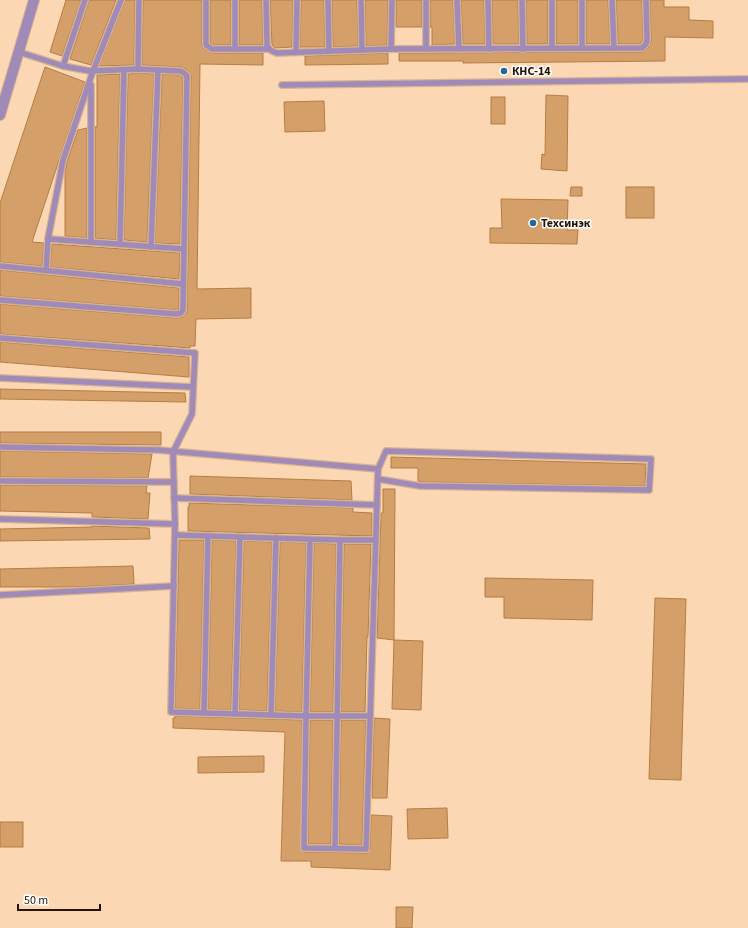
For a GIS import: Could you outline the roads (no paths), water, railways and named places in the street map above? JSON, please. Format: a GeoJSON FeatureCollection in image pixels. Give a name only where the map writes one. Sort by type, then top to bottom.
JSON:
{"type":"FeatureCollection","features":[{"type":"Feature","properties":{"kind":"street"},"geometry":{"type":"LineString","coordinates":[[0,115],[34,0]]}},
{"type":"Feature","properties":{"kind":"lane"},"geometry":{"type":"LineString","coordinates":[[63,66],[85,0]]}},
{"type":"Feature","properties":{"kind":"lane"},"geometry":{"type":"LineString","coordinates":[[46,270],[48,239],[60,172],[93,71],[121,0]]}},
{"type":"Feature","properties":{"kind":"lane"},"geometry":{"type":"LineString","coordinates":[[138,69],[139,0]]}},
{"type":"Feature","properties":{"kind":"lane"},"geometry":{"type":"LineString","coordinates":[[206,0],[206,45],[212,49],[268,49],[276,52],[391,49],[642,48],[646,44],[646,0]]}},
{"type":"Feature","properties":{"kind":"lane"},"geometry":{"type":"LineString","coordinates":[[235,49],[236,0]]}},
{"type":"Feature","properties":{"kind":"lane"},"geometry":{"type":"LineString","coordinates":[[266,0],[268,49]]}},
{"type":"Feature","properties":{"kind":"lane"},"geometry":{"type":"LineString","coordinates":[[296,52],[297,0]]}},
{"type":"Feature","properties":{"kind":"lane"},"geometry":{"type":"LineString","coordinates":[[328,0],[329,51]]}},
{"type":"Feature","properties":{"kind":"lane"},"geometry":{"type":"LineString","coordinates":[[361,0],[362,50]]}},
{"type":"Feature","properties":{"kind":"lane"},"geometry":{"type":"LineString","coordinates":[[391,49],[392,0]]}},
{"type":"Feature","properties":{"kind":"lane"},"geometry":{"type":"LineString","coordinates":[[426,0],[426,49]]}},
{"type":"Feature","properties":{"kind":"lane"},"geometry":{"type":"LineString","coordinates":[[458,0],[459,49]]}},
{"type":"Feature","properties":{"kind":"lane"},"geometry":{"type":"LineString","coordinates":[[488,0],[489,49]]}},
{"type":"Feature","properties":{"kind":"lane"},"geometry":{"type":"LineString","coordinates":[[522,0],[523,48]]}},
{"type":"Feature","properties":{"kind":"lane"},"geometry":{"type":"LineString","coordinates":[[552,0],[552,48]]}},
{"type":"Feature","properties":{"kind":"lane"},"geometry":{"type":"LineString","coordinates":[[582,0],[582,48]]}},
{"type":"Feature","properties":{"kind":"lane"},"geometry":{"type":"LineString","coordinates":[[612,0],[614,48]]}},
{"type":"Feature","properties":{"kind":"lane"},"geometry":{"type":"LineString","coordinates":[[0,300],[176,314],[181,313],[183,310],[187,76],[180,71],[138,69],[93,71],[63,66],[18,52]]}},
{"type":"Feature","properties":{"kind":"lane"},"geometry":{"type":"LineString","coordinates":[[120,244],[124,70]]}},
{"type":"Feature","properties":{"kind":"lane"},"geometry":{"type":"LineString","coordinates":[[151,247],[158,70]]}},
{"type":"Feature","properties":{"kind":"lane"},"geometry":{"type":"LineString","coordinates":[[91,79],[91,242]]}},
{"type":"Feature","properties":{"kind":"lane"},"geometry":{"type":"LineString","coordinates":[[282,85],[748,79]]}},
{"type":"Feature","properties":{"kind":"lane"},"geometry":{"type":"LineString","coordinates":[[48,239],[184,249]]}},
{"type":"Feature","properties":{"kind":"lane"},"geometry":{"type":"LineString","coordinates":[[0,266],[183,284]]}},
{"type":"Feature","properties":{"kind":"lane"},"geometry":{"type":"LineString","coordinates":[[0,338],[195,353],[192,414],[173,452],[175,535],[170,712],[306,716],[370,716]]}},
{"type":"Feature","properties":{"kind":"lane"},"geometry":{"type":"LineString","coordinates":[[0,378],[193,387]]}},
{"type":"Feature","properties":{"kind":"lane"},"geometry":{"type":"LineString","coordinates":[[0,447],[173,452],[378,469]]}},
{"type":"Feature","properties":{"kind":"lane"},"geometry":{"type":"LineString","coordinates":[[310,540],[304,848],[366,849],[378,469],[386,451],[650,459],[649,490],[420,486],[378,479]]}},
{"type":"Feature","properties":{"kind":"lane"},"geometry":{"type":"LineString","coordinates":[[0,481],[174,482]]}},
{"type":"Feature","properties":{"kind":"lane"},"geometry":{"type":"LineString","coordinates":[[174,498],[377,505]]}},
{"type":"Feature","properties":{"kind":"lane"},"geometry":{"type":"LineString","coordinates":[[0,519],[175,524]]}},
{"type":"Feature","properties":{"kind":"lane"},"geometry":{"type":"LineString","coordinates":[[175,535],[310,540],[376,540]]}},
{"type":"Feature","properties":{"kind":"lane"},"geometry":{"type":"LineString","coordinates":[[204,713],[208,536]]}},
{"type":"Feature","properties":{"kind":"lane"},"geometry":{"type":"LineString","coordinates":[[236,714],[240,537]]}},
{"type":"Feature","properties":{"kind":"lane"},"geometry":{"type":"LineString","coordinates":[[271,715],[276,538]]}},
{"type":"Feature","properties":{"kind":"lane"},"geometry":{"type":"LineString","coordinates":[[335,848],[340,540]]}},
{"type":"Feature","properties":{"kind":"lane"},"geometry":{"type":"LineString","coordinates":[[0,595],[174,586]]}},
{"type":"Feature","properties":{"kind":"place","name":"КНС-14"},"geometry":{"type":"Point","coordinates":[504,71]}},
{"type":"Feature","properties":{"kind":"place","name":"Техсинэк"},"geometry":{"type":"Point","coordinates":[533,223]}}]}
